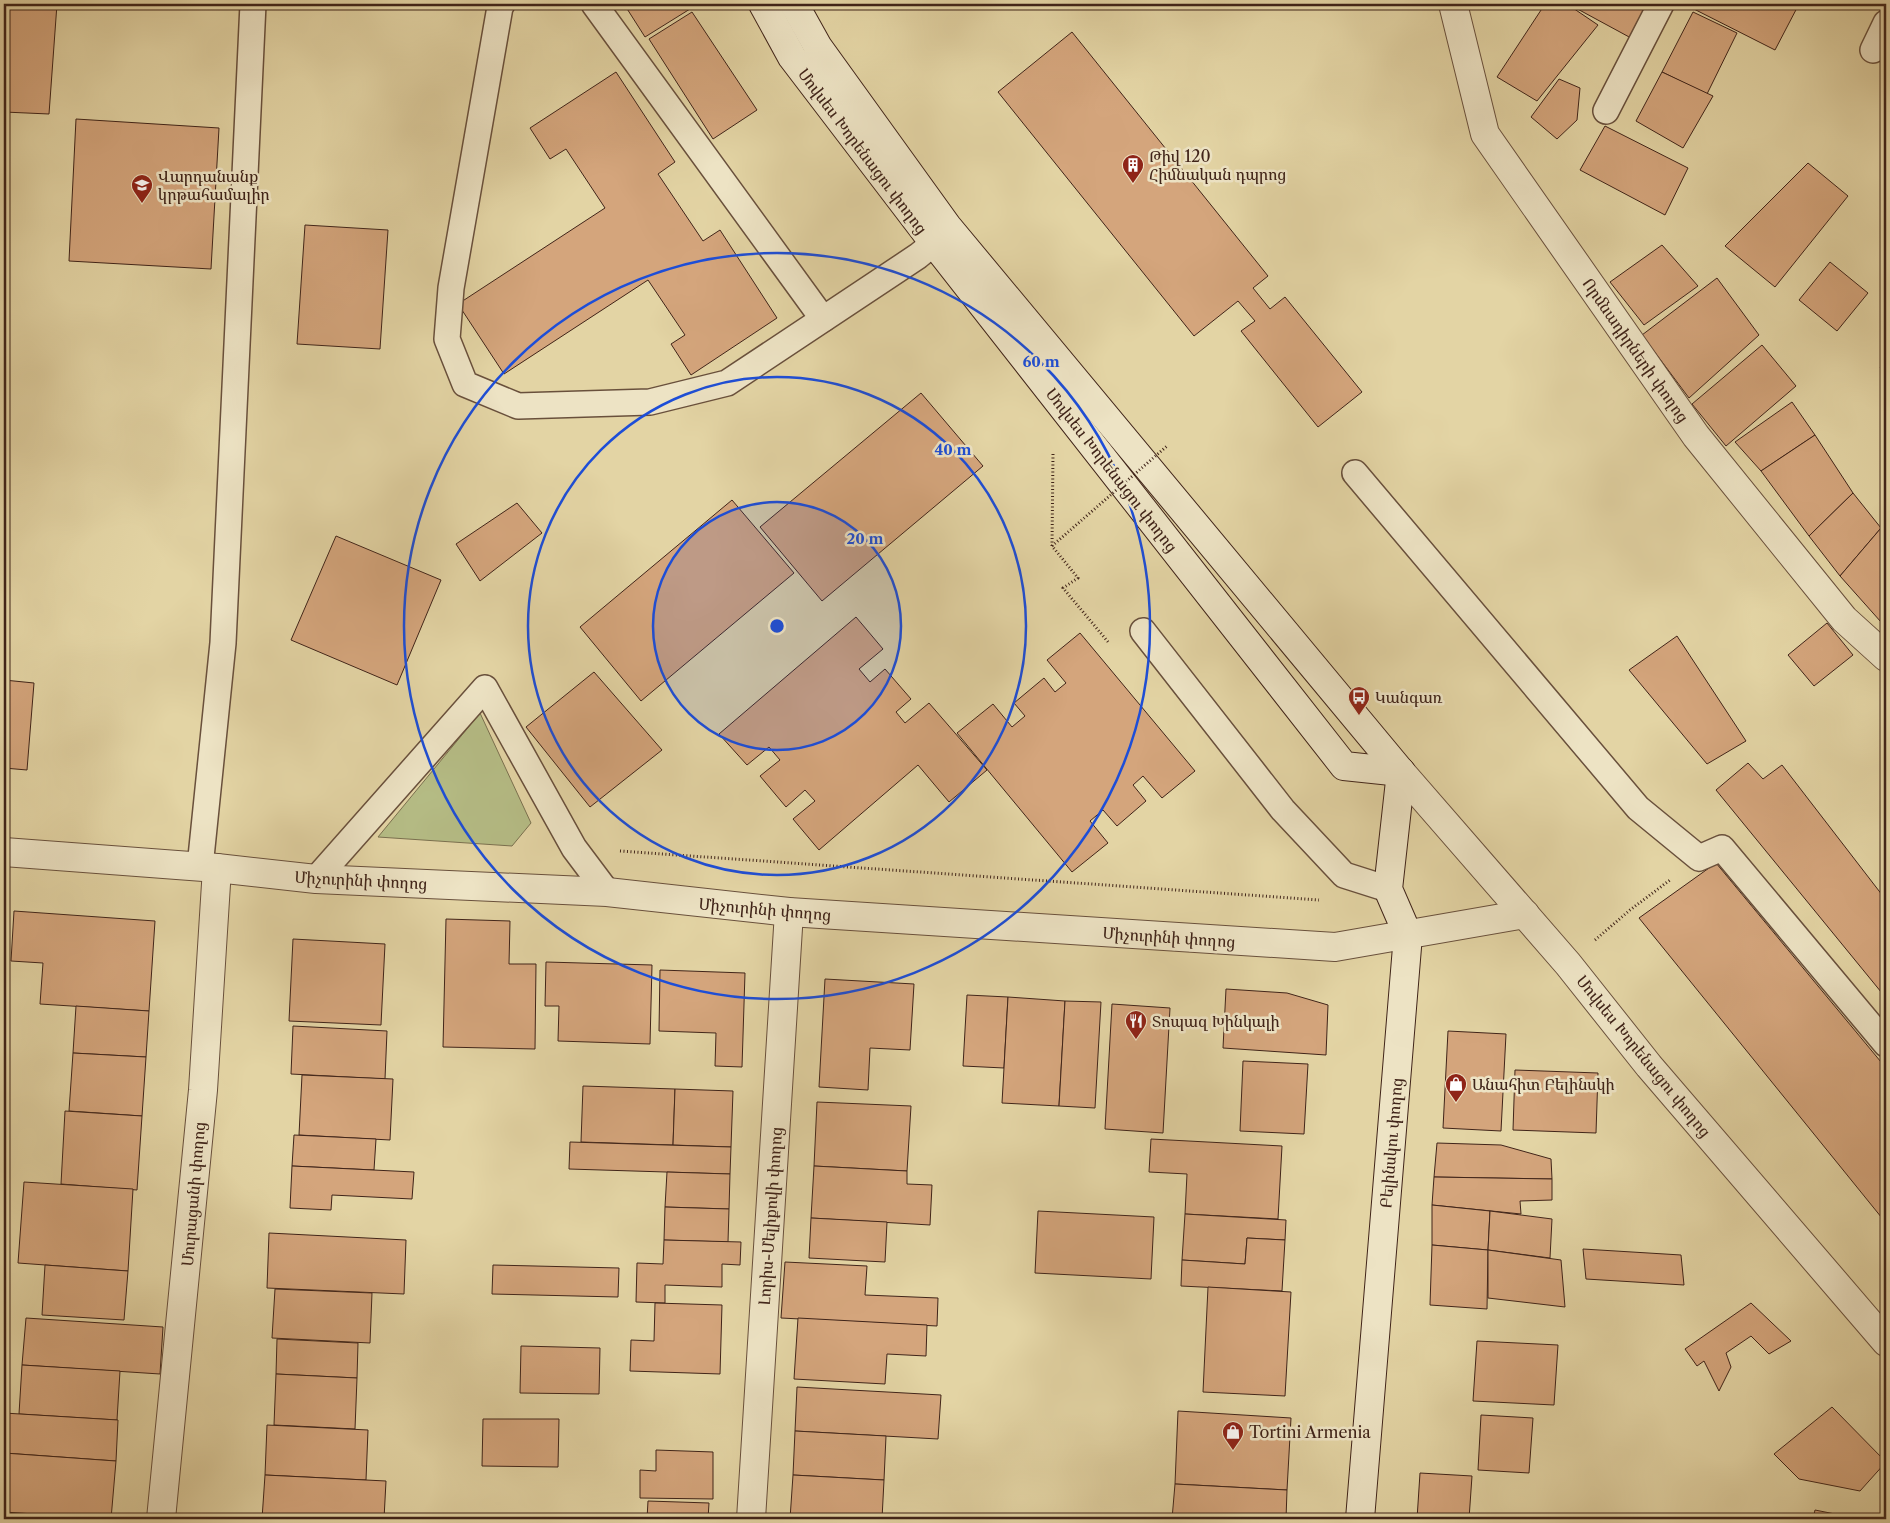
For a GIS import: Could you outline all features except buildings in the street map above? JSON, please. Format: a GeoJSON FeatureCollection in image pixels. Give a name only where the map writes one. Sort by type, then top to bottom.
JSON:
{"type":"FeatureCollection","features":[{"type":"Feature","properties":{"kind":"street","name":"Մովսես Խորենացու փողոց"},"geometry":{"type":"LineString","coordinates":[[763,4],[792,57],[934,243],[1344,766],[1401,772]]}},
{"type":"Feature","properties":{"kind":"street","name":"Մովսես Խորենացու փողոց"},"geometry":{"type":"LineString","coordinates":[[794,4],[818,47],[947,226],[1401,772],[1568,964],[1649,1066],[1886,1342]]}},
{"type":"Feature","properties":{"kind":"street","name":"Որմնադիրների փողոց"},"geometry":{"type":"LineString","coordinates":[[1453,4],[1485,134],[1696,436],[1844,619],[1886,657]]}},
{"type":"Feature","properties":{"kind":"street","name":"Բելինսկու փողոց"},"geometry":{"type":"LineString","coordinates":[[1360,1519],[1408,935],[1388,889],[1401,772]]}},
{"type":"Feature","properties":{"kind":"street","name":"Միչուրինի փողոց"},"geometry":{"type":"LineString","coordinates":[[4,852],[208,868],[316,879],[607,892],[789,912],[1335,947],[1525,914]]}},
{"type":"Feature","properties":{"kind":"street","name":"Մուրացանի փողոց"},"geometry":{"type":"LineString","coordinates":[[161,1519],[202,1090],[208,868]]}},
{"type":"Feature","properties":{"kind":"street","name":"Լորիս-Մելիքովի փողոց"},"geometry":{"type":"LineString","coordinates":[[751,1519],[789,912]]}},
{"type":"Feature","properties":{"kind":"lane"},"geometry":{"type":"LineString","coordinates":[[208,868],[223,643],[253,4]]}},
{"type":"Feature","properties":{"kind":"lane"},"geometry":{"type":"LineString","coordinates":[[502,4],[498,16],[452,288],[447,340],[465,384],[518,406],[650,402],[728,383],[918,256],[934,243]]}},
{"type":"Feature","properties":{"kind":"lane"},"geometry":{"type":"LineString","coordinates":[[594,4],[823,319]]}},
{"type":"Feature","properties":{"kind":"lane"},"geometry":{"type":"LineString","coordinates":[[1606,111],[1661,4]]}},
{"type":"Feature","properties":{"kind":"lane"},"geometry":{"type":"LineString","coordinates":[[1873,50],[1886,23]]}},
{"type":"Feature","properties":{"kind":"lane"},"geometry":{"type":"LineString","coordinates":[[1355,473],[1638,808],[1699,858],[1722,848],[1886,1044]]}},
{"type":"Feature","properties":{"kind":"lane"},"geometry":{"type":"LineString","coordinates":[[1143,631],[1283,810],[1344,874],[1388,889]]}},
{"type":"Feature","properties":{"kind":"lane"},"geometry":{"type":"LineString","coordinates":[[316,879],[485,688],[574,848],[607,892]]}},
{"type":"Feature","properties":{"kind":"path"},"geometry":{"type":"LineString","coordinates":[[1115,649],[1063,588],[1078,578],[1052,546],[1167,446]]}},
{"type":"Feature","properties":{"kind":"path"},"geometry":{"type":"LineString","coordinates":[[574,848],[1328,901]]}},
{"type":"Feature","properties":{"kind":"path"},"geometry":{"type":"LineString","coordinates":[[1590,945],[1630,910],[1676,875]]}},
{"type":"Feature","properties":{"kind":"green space"},"geometry":{"type":"Polygon","coordinates":[[[480,713],[531,823],[512,846],[378,837],[480,713]]]}},
{"type":"Feature","properties":{"kind":"place","name":"Թիվ 120 Հիմնական դպրոց"},"geometry":{"type":"Point","coordinates":[1133,184]}},
{"type":"Feature","properties":{"kind":"place","name":"Վարդանանք կրթահամալիր"},"geometry":{"type":"Point","coordinates":[142,204]}},
{"type":"Feature","properties":{"kind":"place","name":"Կանգառ"},"geometry":{"type":"Point","coordinates":[1359,716]}},
{"type":"Feature","properties":{"kind":"place","name":"Տոպազ Խինկալի"},"geometry":{"type":"Point","coordinates":[1136,1040]}},
{"type":"Feature","properties":{"kind":"place","name":"Անահիտ Բելինսկի"},"geometry":{"type":"Point","coordinates":[1456,1103]}},
{"type":"Feature","properties":{"kind":"place","name":"Tortini Armenia"},"geometry":{"type":"Point","coordinates":[1233,1451]}}]}
